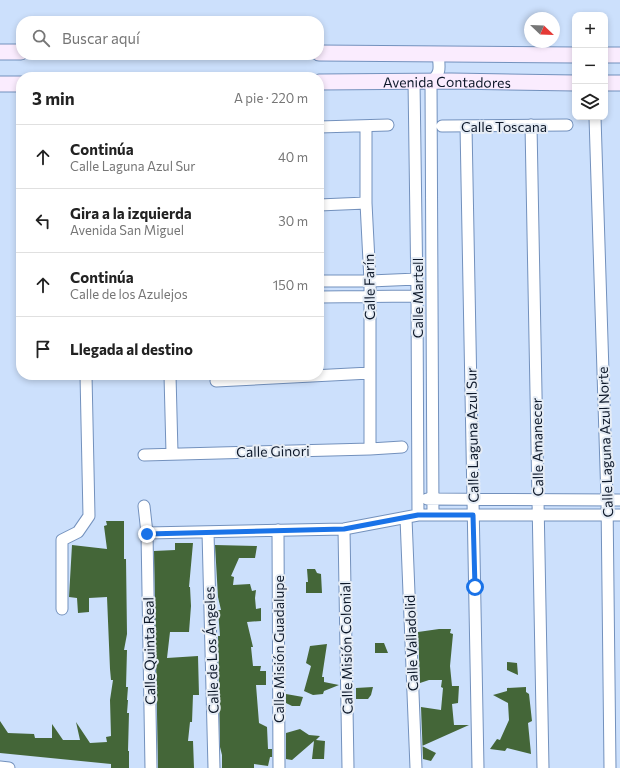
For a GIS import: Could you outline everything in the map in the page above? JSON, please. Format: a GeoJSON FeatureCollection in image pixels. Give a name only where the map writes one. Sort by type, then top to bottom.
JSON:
{"type":"FeatureCollection","features":[{"type":"Feature","properties":{"kind":"main road"},"geometry":{"type":"LineString","coordinates":[[0,52],[16,52]]}},
{"type":"Feature","properties":{"kind":"main road","name":"Avenida Contadores"},"geometry":{"type":"LineString","coordinates":[[324,54],[572,55]]}},
{"type":"Feature","properties":{"kind":"main road"},"geometry":{"type":"LineString","coordinates":[[608,55],[620,55]]}},
{"type":"Feature","properties":{"kind":"main road","name":"Avenida Contadores"},"geometry":{"type":"LineString","coordinates":[[324,82],[431,81],[572,83]]}},
{"type":"Feature","properties":{"kind":"main road"},"geometry":{"type":"LineString","coordinates":[[608,83],[620,83]]}},
{"type":"Feature","properties":{"kind":"main road"},"geometry":{"type":"LineString","coordinates":[[0,84],[16,84]]}},
{"type":"Feature","properties":{"kind":"street"},"geometry":{"type":"LineString","coordinates":[[431,81],[437,77],[439,72],[438,54]]}},
{"type":"Feature","properties":{"kind":"street","name":"Calle Martell"},"geometry":{"type":"LineString","coordinates":[[414,81],[418,515]]}},
{"type":"Feature","properties":{"kind":"street","name":"Calle Martell"},"geometry":{"type":"LineString","coordinates":[[431,81],[433,515]]}},
{"type":"Feature","properties":{"kind":"street","name":"Calle Laguna Azul Norte"},"geometry":{"type":"LineString","coordinates":[[594,120],[607,515],[610,768]]}},
{"type":"Feature","properties":{"kind":"street"},"geometry":{"type":"LineString","coordinates":[[324,127],[388,125]]}},
{"type":"Feature","properties":{"kind":"street","name":"Calle Amanecer"},"geometry":{"type":"LineString","coordinates":[[532,125],[543,768]]}},
{"type":"Feature","properties":{"kind":"street","name":"Calle Toscana"},"geometry":{"type":"LineString","coordinates":[[442,126],[567,125]]}},
{"type":"Feature","properties":{"kind":"street","name":"Calle Farín"},"geometry":{"type":"LineString","coordinates":[[366,126],[366,203],[370,281],[370,449]]}},
{"type":"Feature","properties":{"kind":"street","name":"Calle Laguna Azul Sur"},"geometry":{"type":"LineString","coordinates":[[466,126],[478,768]]}},
{"type":"Feature","properties":{"kind":"street"},"geometry":{"type":"LineString","coordinates":[[324,205],[366,203]]}},
{"type":"Feature","properties":{"kind":"street"},"geometry":{"type":"LineString","coordinates":[[416,253],[432,252]]}},
{"type":"Feature","properties":{"kind":"street"},"geometry":{"type":"LineString","coordinates":[[324,281],[417,279]]}},
{"type":"Feature","properties":{"kind":"street"},"geometry":{"type":"LineString","coordinates":[[324,297],[417,296]]}},
{"type":"Feature","properties":{"kind":"street"},"geometry":{"type":"LineString","coordinates":[[417,336],[432,335]]}},
{"type":"Feature","properties":{"kind":"street"},"geometry":{"type":"LineString","coordinates":[[324,375],[370,373]]}},
{"type":"Feature","properties":{"kind":"street"},"geometry":{"type":"LineString","coordinates":[[62,609],[62,540],[78,532],[88,516],[86,380]]}},
{"type":"Feature","properties":{"kind":"street"},"geometry":{"type":"LineString","coordinates":[[170,380],[172,453]]}},
{"type":"Feature","properties":{"kind":"street"},"geometry":{"type":"LineString","coordinates":[[216,381],[235,380]]}},
{"type":"Feature","properties":{"kind":"street","name":"Calle Ginori"},"geometry":{"type":"LineString","coordinates":[[144,455],[172,453],[370,449],[402,446]]}},
{"type":"Feature","properties":{"kind":"street"},"geometry":{"type":"LineString","coordinates":[[418,499],[620,500]]}},
{"type":"Feature","properties":{"kind":"street","name":"Calle Quinta Real"},"geometry":{"type":"LineString","coordinates":[[144,506],[147,534],[151,768]]}},
{"type":"Feature","properties":{"kind":"street"},"geometry":{"type":"LineString","coordinates":[[147,534],[344,529],[418,515],[620,515]]}},
{"type":"Feature","properties":{"kind":"street","name":"Calle Valladolid"},"geometry":{"type":"LineString","coordinates":[[406,518],[416,768]]}},
{"type":"Feature","properties":{"kind":"street","name":"Calle Misión Colonial"},"geometry":{"type":"LineString","coordinates":[[344,529],[348,768]]}},
{"type":"Feature","properties":{"kind":"street","name":"Calle Misión Guadalupe"},"geometry":{"type":"LineString","coordinates":[[278,530],[278,768]]}},
{"type":"Feature","properties":{"kind":"street","name":"Calle de Los Ángeles"},"geometry":{"type":"LineString","coordinates":[[208,532],[214,768]]}},
{"type":"Feature","properties":{"kind":"street"},"geometry":{"type":"LineString","coordinates":[[0,767],[9,768]]}},
{"type":"Feature","properties":{"kind":"building"},"geometry":{"type":"Polygon","coordinates":[[[106,521],[124,521],[127,634],[124,650],[127,650],[126,687],[128,687],[127,713],[129,713],[129,768],[111,768],[111,764],[0,753],[0,721],[8,733],[34,734],[35,738],[52,738],[52,724],[63,740],[80,740],[76,722],[90,743],[107,742],[106,737],[111,736],[110,700],[113,680],[111,680],[110,669],[107,597],[89,598],[89,612],[78,613],[77,598],[69,597],[72,545],[107,549],[104,526],[107,525],[106,521]]]}},
{"type":"Feature","properties":{"kind":"building"},"geometry":{"type":"Polygon","coordinates":[[[175,543],[193,543],[189,587],[191,606],[189,632],[170,632],[167,658],[198,656],[199,695],[193,695],[192,722],[190,722],[188,741],[193,741],[194,768],[158,768],[154,551],[175,550],[175,543]]]}},
{"type":"Feature","properties":{"kind":"building"},"geometry":{"type":"Polygon","coordinates":[[[215,545],[257,546],[255,558],[239,558],[231,576],[234,577],[233,585],[250,584],[252,591],[256,590],[256,609],[261,608],[261,621],[247,622],[253,647],[251,647],[253,666],[261,666],[260,671],[266,671],[266,685],[256,685],[259,723],[267,727],[268,749],[272,749],[272,757],[270,757],[268,766],[254,764],[254,768],[222,768],[222,755],[220,747],[218,636],[220,636],[218,610],[221,610],[218,597],[215,545]]]}},
{"type":"Feature","properties":{"kind":"building"},"geometry":{"type":"Polygon","coordinates":[[[307,569],[315,569],[317,573],[321,574],[322,593],[306,593],[306,582],[308,582],[307,569]]]}},
{"type":"Feature","properties":{"kind":"building"},"geometry":{"type":"Polygon","coordinates":[[[451,629],[450,633],[453,634],[450,666],[452,686],[459,686],[458,703],[452,704],[454,725],[469,725],[422,746],[421,707],[441,710],[443,688],[441,687],[442,680],[429,680],[420,683],[418,632],[451,629]]]}},
{"type":"Feature","properties":{"kind":"building"},"geometry":{"type":"Polygon","coordinates":[[[375,643],[384,643],[388,653],[375,653],[375,643]]]}},
{"type":"Feature","properties":{"kind":"building"},"geometry":{"type":"Polygon","coordinates":[[[327,644],[322,677],[324,677],[324,682],[339,685],[324,691],[323,694],[313,695],[304,691],[311,666],[306,663],[310,646],[327,644]]]}},
{"type":"Feature","properties":{"kind":"building"},"geometry":{"type":"Polygon","coordinates":[[[507,662],[517,663],[518,675],[507,670],[507,662]]]}},
{"type":"Feature","properties":{"kind":"building"},"geometry":{"type":"Polygon","coordinates":[[[373,687],[371,695],[368,699],[356,699],[356,688],[373,687]]]}},
{"type":"Feature","properties":{"kind":"building"},"geometry":{"type":"Polygon","coordinates":[[[526,687],[526,692],[529,694],[532,721],[528,723],[531,754],[507,748],[505,751],[490,749],[497,739],[500,740],[509,720],[508,703],[493,695],[507,691],[507,688],[526,687]]]}},
{"type":"Feature","properties":{"kind":"building"},"geometry":{"type":"Polygon","coordinates":[[[286,694],[303,697],[300,706],[292,706],[286,703],[286,694]]]}},
{"type":"Feature","properties":{"kind":"building"},"geometry":{"type":"Polygon","coordinates":[[[300,729],[309,735],[320,736],[316,740],[325,741],[324,759],[312,759],[314,741],[292,760],[286,759],[286,733],[300,729]]]}},
{"type":"Feature","properties":{"kind":"building"},"geometry":{"type":"Polygon","coordinates":[[[423,746],[436,753],[431,761],[423,759],[423,746]]]}},
{"type":"Feature","properties":{"kind":"route"},"geometry":{"type":"LineString","coordinates":[[147,534],[344,529],[418,515],[473,515],[475,587]]}}]}
